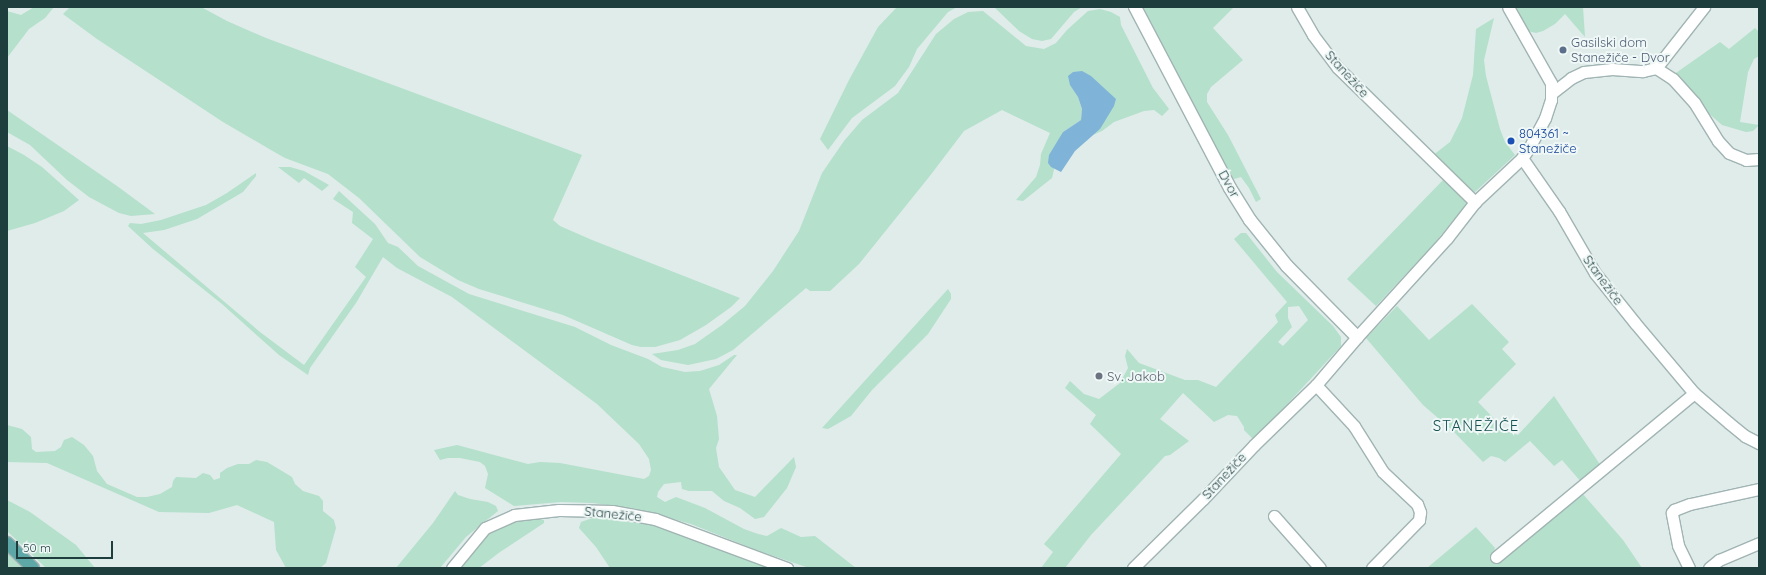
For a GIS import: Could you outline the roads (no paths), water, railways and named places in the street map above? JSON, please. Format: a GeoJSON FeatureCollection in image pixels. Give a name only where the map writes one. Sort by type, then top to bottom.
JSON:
{"type":"FeatureCollection","features":[{"type":"Feature","properties":{"kind":"main road"},"geometry":{"type":"LineString","coordinates":[[7,543],[33,568]]}},
{"type":"Feature","properties":{"kind":"street","name":"Dvor"},"geometry":{"type":"LineString","coordinates":[[1135,7],[1230,188],[1250,220],[1287,266],[1357,337]]}},
{"type":"Feature","properties":{"kind":"street","name":"Stanežiče"},"geometry":{"type":"LineString","coordinates":[[1297,7],[1313,35],[1338,68],[1475,202]]}},
{"type":"Feature","properties":{"kind":"street","name":"Stanežiče"},"geometry":{"type":"LineString","coordinates":[[1133,568],[1203,499],[1254,445],[1316,385],[1357,337],[1447,238],[1475,202],[1522,158],[1530,148],[1545,118],[1552,93],[1549,77],[1508,7]]}},
{"type":"Feature","properties":{"kind":"street"},"geometry":{"type":"LineString","coordinates":[[1552,93],[1571,78],[1584,72],[1612,69],[1643,71],[1656,68],[1704,7]]}},
{"type":"Feature","properties":{"kind":"street"},"geometry":{"type":"LineString","coordinates":[[1656,68],[1673,79],[1694,102],[1718,141],[1726,150],[1737,157],[1746,160],[1759,159]]}},
{"type":"Feature","properties":{"kind":"street","name":"Stanežiče"},"geometry":{"type":"LineString","coordinates":[[1522,158],[1558,211],[1595,273],[1694,393],[1734,427],[1759,443]]}},
{"type":"Feature","properties":{"kind":"street"},"geometry":{"type":"LineString","coordinates":[[1316,385],[1354,426],[1383,472],[1417,504],[1420,512],[1419,520],[1372,568]]}},
{"type":"Feature","properties":{"kind":"street"},"geometry":{"type":"LineString","coordinates":[[1496,557],[1694,393]]}},
{"type":"Feature","properties":{"kind":"street"},"geometry":{"type":"LineString","coordinates":[[1689,568],[1678,545],[1672,513],[1674,510],[1690,504],[1759,489]]}},
{"type":"Feature","properties":{"kind":"street","name":"Stanežiče"},"geometry":{"type":"LineString","coordinates":[[452,568],[485,528],[514,515],[559,510],[612,511],[655,519],[787,568]]}},
{"type":"Feature","properties":{"kind":"street"},"geometry":{"type":"LineString","coordinates":[[1274,516],[1320,568]]}},
{"type":"Feature","properties":{"kind":"street"},"geometry":{"type":"LineString","coordinates":[[1708,568],[1719,560],[1759,543]]}},
{"type":"Feature","properties":{"kind":"water"},"geometry":{"type":"Polygon","coordinates":[[[1082,71],[1091,76],[1116,99],[1114,106],[1100,129],[1075,151],[1061,172],[1051,167],[1048,163],[1049,155],[1063,132],[1081,120],[1082,109],[1078,97],[1070,85],[1068,76],[1073,72],[1082,71]]]}},
{"type":"Feature","properties":{"kind":"place","name":"Gasilski dom Stanežiče - Dvor"},"geometry":{"type":"Point","coordinates":[1563,50]}},
{"type":"Feature","properties":{"kind":"place","name":"804361 ~ Stanežiče"},"geometry":{"type":"Point","coordinates":[1511,141]}},
{"type":"Feature","properties":{"kind":"place","name":"Sv. Jakob"},"geometry":{"type":"Point","coordinates":[1099,376]}},
{"type":"Feature","properties":{"kind":"district","name":"STANEŽIČE"},"geometry":{"type":"Point","coordinates":[1476,426]}}]}
